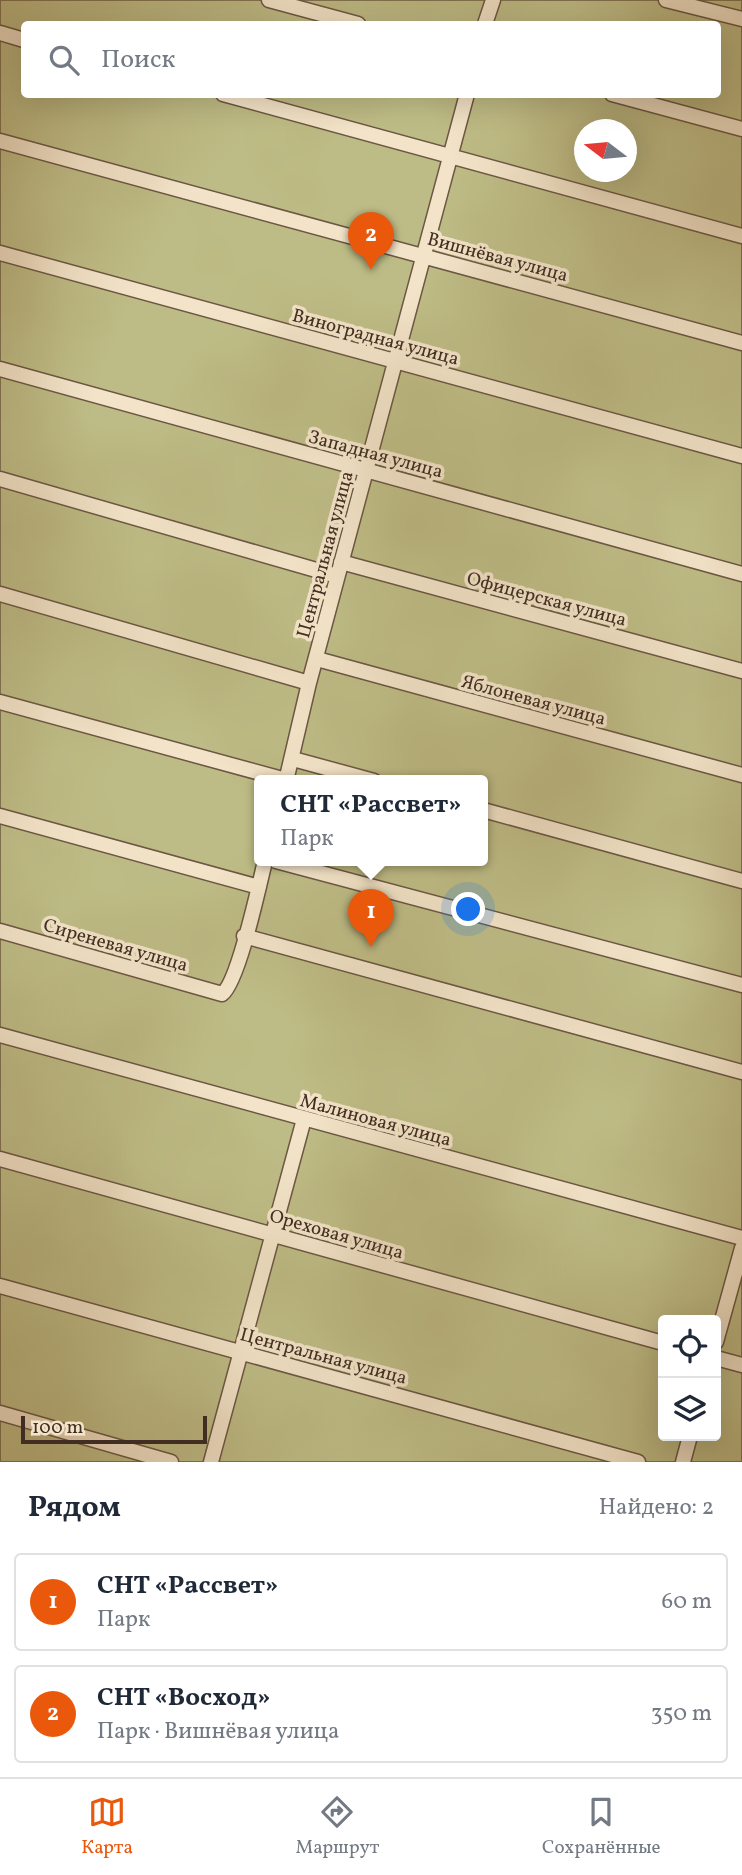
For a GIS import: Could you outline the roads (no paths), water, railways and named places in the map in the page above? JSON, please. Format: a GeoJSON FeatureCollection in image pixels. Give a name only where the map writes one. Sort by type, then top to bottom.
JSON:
{"type":"FeatureCollection","features":[{"type":"Feature","properties":{"kind":"street"},"geometry":{"type":"LineString","coordinates":[[269,0],[347,21]]}},
{"type":"Feature","properties":{"kind":"street"},"geometry":{"type":"LineString","coordinates":[[486,21],[493,0]]}},
{"type":"Feature","properties":{"kind":"street"},"geometry":{"type":"LineString","coordinates":[[666,0],[742,19]]}},
{"type":"Feature","properties":{"kind":"street"},"geometry":{"type":"LineString","coordinates":[[0,33],[21,39]]}},
{"type":"Feature","properties":{"kind":"street"},"geometry":{"type":"LineString","coordinates":[[237,98],[742,236]]}},
{"type":"Feature","properties":{"kind":"street","name":"Центральная улица"},"geometry":{"type":"LineString","coordinates":[[288,775],[339,569],[466,98]]}},
{"type":"Feature","properties":{"kind":"street"},"geometry":{"type":"LineString","coordinates":[[627,98],[742,129]]}},
{"type":"Feature","properties":{"kind":"street","name":"Вишнёвая улица"},"geometry":{"type":"LineString","coordinates":[[0,141],[742,343]]}},
{"type":"Feature","properties":{"kind":"street","name":"Виноградная улица"},"geometry":{"type":"LineString","coordinates":[[0,253],[742,457]]}},
{"type":"Feature","properties":{"kind":"street","name":"Западная улица"},"geometry":{"type":"LineString","coordinates":[[0,369],[742,574]]}},
{"type":"Feature","properties":{"kind":"street","name":"Офицерская улица"},"geometry":{"type":"LineString","coordinates":[[0,479],[339,569],[742,671]]}},
{"type":"Feature","properties":{"kind":"street"},"geometry":{"type":"LineString","coordinates":[[0,594],[309,683]]}},
{"type":"Feature","properties":{"kind":"street","name":"Яблоневая улица"},"geometry":{"type":"LineString","coordinates":[[317,659],[742,775]]}},
{"type":"Feature","properties":{"kind":"street"},"geometry":{"type":"LineString","coordinates":[[0,702],[268,775]]}},
{"type":"Feature","properties":{"kind":"street"},"geometry":{"type":"LineString","coordinates":[[293,759],[352,775]]}},
{"type":"Feature","properties":{"kind":"street"},"geometry":{"type":"LineString","coordinates":[[488,811],[742,881]]}},
{"type":"Feature","properties":{"kind":"street"},"geometry":{"type":"LineString","coordinates":[[0,816],[259,887]]}},
{"type":"Feature","properties":{"kind":"street"},"geometry":{"type":"LineString","coordinates":[[264,866],[244,936],[742,1072]]}},
{"type":"Feature","properties":{"kind":"street"},"geometry":{"type":"LineString","coordinates":[[295,866],[742,985]]}},
{"type":"Feature","properties":{"kind":"street","name":"Сиреневая улица"},"geometry":{"type":"LineString","coordinates":[[0,931],[222,994],[232,981],[244,936]]}},
{"type":"Feature","properties":{"kind":"street","name":"Малиновая улица"},"geometry":{"type":"LineString","coordinates":[[0,1035],[742,1238]]}},
{"type":"Feature","properties":{"kind":"street"},"geometry":{"type":"LineString","coordinates":[[211,1462],[304,1119]]}},
{"type":"Feature","properties":{"kind":"street","name":"Ореховая улица"},"geometry":{"type":"LineString","coordinates":[[0,1159],[658,1342]]}},
{"type":"Feature","properties":{"kind":"street"},"geometry":{"type":"LineString","coordinates":[[721,1324],[742,1248]]}},
{"type":"Feature","properties":{"kind":"street","name":"Центральная улица"},"geometry":{"type":"LineString","coordinates":[[0,1286],[638,1462]]}},
{"type":"Feature","properties":{"kind":"street"},"geometry":{"type":"LineString","coordinates":[[721,1359],[742,1365]]}},
{"type":"Feature","properties":{"kind":"street"},"geometry":{"type":"LineString","coordinates":[[0,1413],[171,1462]]}},
{"type":"Feature","properties":{"kind":"street"},"geometry":{"type":"LineString","coordinates":[[683,1462],[689,1441]]}},
{"type":"Feature","properties":{"kind":"place","name":"СНТ «Восход»"},"geometry":{"type":"Point","coordinates":[371,270]}},
{"type":"Feature","properties":{"kind":"place","name":"СНТ «Рассвет»"},"geometry":{"type":"Point","coordinates":[371,947]}}]}
